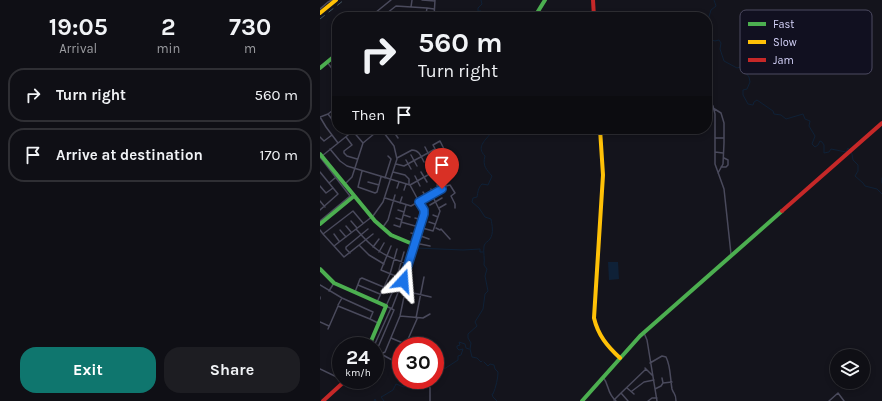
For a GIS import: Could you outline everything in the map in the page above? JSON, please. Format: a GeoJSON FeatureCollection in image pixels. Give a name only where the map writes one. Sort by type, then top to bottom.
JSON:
{"type":"FeatureCollection","features":[{"type":"Feature","properties":{"kind":"street"},"geometry":{"type":"LineString","coordinates":[[320,11],[326,5],[327,1],[332,0]]}},
{"type":"Feature","properties":{"kind":"street"},"geometry":{"type":"LineString","coordinates":[[320,11],[336,0]]}},
{"type":"Feature","properties":{"kind":"street"},"geometry":{"type":"LineString","coordinates":[[376,12],[391,0]]}},
{"type":"Feature","properties":{"kind":"street"},"geometry":{"type":"LineString","coordinates":[[411,7],[412,0]]}},
{"type":"Feature","properties":{"kind":"street"},"geometry":{"type":"LineString","coordinates":[[389,12],[396,6],[434,9],[435,0],[422,0]]}},
{"type":"Feature","properties":{"kind":"street"},"geometry":{"type":"LineString","coordinates":[[538,12],[545,0]]}},
{"type":"Feature","properties":{"kind":"street"},"geometry":{"type":"LineString","coordinates":[[593,0],[594,12]]}},
{"type":"Feature","properties":{"kind":"street"},"geometry":{"type":"LineString","coordinates":[[426,12],[427,8]]}},
{"type":"Feature","properties":{"kind":"street"},"geometry":{"type":"LineString","coordinates":[[320,68],[332,58]]}},
{"type":"Feature","properties":{"kind":"street"},"geometry":{"type":"LineString","coordinates":[[327,62],[332,68]]}},
{"type":"Feature","properties":{"kind":"street"},"geometry":{"type":"LineString","coordinates":[[713,108],[716,138],[715,166],[724,190],[732,256]]}},
{"type":"Feature","properties":{"kind":"street"},"geometry":{"type":"LineString","coordinates":[[713,108],[723,117],[723,158],[718,174]]}},
{"type":"Feature","properties":{"kind":"street"},"geometry":{"type":"LineString","coordinates":[[332,111],[320,117],[338,143]]}},
{"type":"Feature","properties":{"kind":"street"},"geometry":{"type":"LineString","coordinates":[[328,114],[332,119]]}},
{"type":"Feature","properties":{"kind":"street"},"geometry":{"type":"LineString","coordinates":[[582,401],[644,332],[882,123]]}},
{"type":"Feature","properties":{"kind":"street"},"geometry":{"type":"LineString","coordinates":[[350,134],[320,157],[382,228],[399,239],[415,244],[430,246]]}},
{"type":"Feature","properties":{"kind":"street"},"geometry":{"type":"LineString","coordinates":[[356,134],[363,143]]}},
{"type":"Feature","properties":{"kind":"street"},"geometry":{"type":"LineString","coordinates":[[346,183],[352,178],[363,143],[374,134]]}},
{"type":"Feature","properties":{"kind":"street"},"geometry":{"type":"LineString","coordinates":[[334,246],[371,217],[382,206],[397,158],[394,146],[384,134]]}},
{"type":"Feature","properties":{"kind":"street"},"geometry":{"type":"LineString","coordinates":[[395,134],[398,138]]}},
{"type":"Feature","properties":{"kind":"street"},"geometry":{"type":"LineString","coordinates":[[600,134],[603,175],[594,318],[602,339],[620,358]]}},
{"type":"Feature","properties":{"kind":"street"},"geometry":{"type":"LineString","coordinates":[[320,137],[324,142],[332,135]]}},
{"type":"Feature","properties":{"kind":"street"},"geometry":{"type":"LineString","coordinates":[[346,137],[352,145],[344,153],[357,159]]}},
{"type":"Feature","properties":{"kind":"street"},"geometry":{"type":"LineString","coordinates":[[716,138],[724,138]]}},
{"type":"Feature","properties":{"kind":"street"},"geometry":{"type":"LineString","coordinates":[[330,149],[341,162],[355,169],[409,185],[438,170],[444,166],[443,163],[449,159],[440,141],[433,144],[443,163]]}},
{"type":"Feature","properties":{"kind":"street"},"geometry":{"type":"LineString","coordinates":[[425,147],[446,186]]}},
{"type":"Feature","properties":{"kind":"street"},"geometry":{"type":"LineString","coordinates":[[396,164],[403,166],[435,149]]}},
{"type":"Feature","properties":{"kind":"street"},"geometry":{"type":"LineString","coordinates":[[397,158],[413,150],[418,151],[424,162]]}},
{"type":"Feature","properties":{"kind":"street"},"geometry":{"type":"LineString","coordinates":[[715,152],[723,153]]}},
{"type":"Feature","properties":{"kind":"street"},"geometry":{"type":"LineString","coordinates":[[411,155],[417,166]]}},
{"type":"Feature","properties":{"kind":"street"},"geometry":{"type":"LineString","coordinates":[[385,178],[391,160],[388,156]]}},
{"type":"Feature","properties":{"kind":"street"},"geometry":{"type":"LineString","coordinates":[[721,167],[726,168],[728,165],[728,160],[723,158]]}},
{"type":"Feature","properties":{"kind":"street"},"geometry":{"type":"LineString","coordinates":[[406,160],[411,169]]}},
{"type":"Feature","properties":{"kind":"street"},"geometry":{"type":"LineString","coordinates":[[428,168],[434,178]]}},
{"type":"Feature","properties":{"kind":"street"},"geometry":{"type":"LineString","coordinates":[[362,171],[358,188],[376,194],[381,177]]}},
{"type":"Feature","properties":{"kind":"street"},"geometry":{"type":"LineString","coordinates":[[320,172],[338,195],[320,210]]}},
{"type":"Feature","properties":{"kind":"street"},"geometry":{"type":"LineString","coordinates":[[393,172],[406,176],[409,179],[409,185],[424,211],[418,235],[403,279],[394,291],[373,335],[378,337],[399,290]]}},
{"type":"Feature","properties":{"kind":"street"},"geometry":{"type":"LineString","coordinates":[[421,172],[427,182]]}},
{"type":"Feature","properties":{"kind":"street"},"geometry":{"type":"LineString","coordinates":[[329,183],[337,176]]}},
{"type":"Feature","properties":{"kind":"street"},"geometry":{"type":"LineString","coordinates":[[320,223],[350,196],[337,176]]}},
{"type":"Feature","properties":{"kind":"street"},"geometry":{"type":"LineString","coordinates":[[415,176],[420,186]]}},
{"type":"Feature","properties":{"kind":"street"},"geometry":{"type":"LineString","coordinates":[[368,182],[379,186]]}},
{"type":"Feature","properties":{"kind":"street"},"geometry":{"type":"LineString","coordinates":[[397,188],[399,182]]}},
{"type":"Feature","properties":{"kind":"street"},"geometry":{"type":"LineString","coordinates":[[404,190],[406,184]]}},
{"type":"Feature","properties":{"kind":"street"},"geometry":{"type":"LineString","coordinates":[[437,185],[440,190]]}},
{"type":"Feature","properties":{"kind":"street"},"geometry":{"type":"LineString","coordinates":[[385,198],[411,206],[450,185],[455,193],[451,196],[455,204],[455,208]]}},
{"type":"Feature","properties":{"kind":"street"},"geometry":{"type":"LineString","coordinates":[[320,186],[326,193],[333,188]]}},
{"type":"Feature","properties":{"kind":"street"},"geometry":{"type":"LineString","coordinates":[[396,218],[420,228],[433,231],[438,217],[439,208],[435,202],[431,189]]}},
{"type":"Feature","properties":{"kind":"street"},"geometry":{"type":"LineString","coordinates":[[423,192],[427,198]]}},
{"type":"Feature","properties":{"kind":"street"},"geometry":{"type":"LineString","coordinates":[[382,228],[388,220],[395,195]]}},
{"type":"Feature","properties":{"kind":"street"},"geometry":{"type":"LineString","coordinates":[[320,223],[354,196]]}},
{"type":"Feature","properties":{"kind":"street"},"geometry":{"type":"LineString","coordinates":[[400,203],[402,197]]}},
{"type":"Feature","properties":{"kind":"street"},"geometry":{"type":"LineString","coordinates":[[430,205],[442,198]]}},
{"type":"Feature","properties":{"kind":"street"},"geometry":{"type":"LineString","coordinates":[[320,201],[325,206]]}},
{"type":"Feature","properties":{"kind":"street"},"geometry":{"type":"LineString","coordinates":[[439,208],[446,204]]}},
{"type":"Feature","properties":{"kind":"street"},"geometry":{"type":"LineString","coordinates":[[394,225],[399,227],[406,205]]}},
{"type":"Feature","properties":{"kind":"street"},"geometry":{"type":"LineString","coordinates":[[398,210],[410,217]]}},
{"type":"Feature","properties":{"kind":"street"},"geometry":{"type":"LineString","coordinates":[[323,234],[352,211],[363,223]]}},
{"type":"Feature","properties":{"kind":"street"},"geometry":{"type":"LineString","coordinates":[[432,215],[438,217]]}},
{"type":"Feature","properties":{"kind":"street"},"geometry":{"type":"LineString","coordinates":[[415,218],[422,220]]}},
{"type":"Feature","properties":{"kind":"street"},"geometry":{"type":"LineString","coordinates":[[351,221],[372,247],[387,256],[408,264]]}},
{"type":"Feature","properties":{"kind":"street"},"geometry":{"type":"LineString","coordinates":[[429,222],[436,224]]}},
{"type":"Feature","properties":{"kind":"street"},"geometry":{"type":"LineString","coordinates":[[346,226],[351,232]]}},
{"type":"Feature","properties":{"kind":"street"},"geometry":{"type":"LineString","coordinates":[[435,227],[440,230],[441,229],[450,239]]}},
{"type":"Feature","properties":{"kind":"street"},"geometry":{"type":"LineString","coordinates":[[350,253],[346,247],[368,229]]}},
{"type":"Feature","properties":{"kind":"street"},"geometry":{"type":"LineString","coordinates":[[320,230],[344,257],[373,234]]}},
{"type":"Feature","properties":{"kind":"street"},"geometry":{"type":"LineString","coordinates":[[340,230],[346,237]]}},
{"type":"Feature","properties":{"kind":"street"},"geometry":{"type":"LineString","coordinates":[[411,233],[429,239]]}},
{"type":"Feature","properties":{"kind":"street"},"geometry":{"type":"LineString","coordinates":[[334,234],[340,241]]}},
{"type":"Feature","properties":{"kind":"street"},"geometry":{"type":"LineString","coordinates":[[372,247],[379,239]]}},
{"type":"Feature","properties":{"kind":"street"},"geometry":{"type":"LineString","coordinates":[[379,252],[384,243]]}},
{"type":"Feature","properties":{"kind":"street"},"geometry":{"type":"LineString","coordinates":[[359,246],[369,255],[384,264]]}},
{"type":"Feature","properties":{"kind":"street"},"geometry":{"type":"LineString","coordinates":[[391,246],[382,271],[403,279]]}},
{"type":"Feature","properties":{"kind":"street"},"geometry":{"type":"LineString","coordinates":[[377,302],[390,274],[398,249]]}},
{"type":"Feature","properties":{"kind":"street"},"geometry":{"type":"LineString","coordinates":[[398,273],[404,252]]}},
{"type":"Feature","properties":{"kind":"street"},"geometry":{"type":"LineString","coordinates":[[320,269],[334,283],[394,310],[382,337]]}},
{"type":"Feature","properties":{"kind":"street"},"geometry":{"type":"LineString","coordinates":[[409,337],[417,318],[424,277]]}},
{"type":"Feature","properties":{"kind":"street"},"geometry":{"type":"LineString","coordinates":[[354,293],[360,279],[362,278],[394,291]]}},
{"type":"Feature","properties":{"kind":"street"},"geometry":{"type":"LineString","coordinates":[[329,291],[334,283]]}},
{"type":"Feature","properties":{"kind":"street"},"geometry":{"type":"LineString","coordinates":[[358,284],[380,294]]}},
{"type":"Feature","properties":{"kind":"street"},"geometry":{"type":"LineString","coordinates":[[320,285],[342,298],[372,311],[370,319]]}},
{"type":"Feature","properties":{"kind":"street"},"geometry":{"type":"LineString","coordinates":[[396,289],[431,297]]}},
{"type":"Feature","properties":{"kind":"street"},"geometry":{"type":"LineString","coordinates":[[384,352],[400,316],[405,292]]}},
{"type":"Feature","properties":{"kind":"street"},"geometry":{"type":"LineString","coordinates":[[328,330],[342,298]]}},
{"type":"Feature","properties":{"kind":"street"},"geometry":{"type":"LineString","coordinates":[[338,306],[370,319],[382,328]]}},
{"type":"Feature","properties":{"kind":"street"},"geometry":{"type":"LineString","coordinates":[[382,314],[387,316]]}},
{"type":"Feature","properties":{"kind":"street"},"geometry":{"type":"LineString","coordinates":[[400,316],[424,318],[430,314]]}},
{"type":"Feature","properties":{"kind":"street"},"geometry":{"type":"LineString","coordinates":[[320,322],[329,326]]}},
{"type":"Feature","properties":{"kind":"street"},"geometry":{"type":"LineString","coordinates":[[644,332],[647,340],[657,401]]}},
{"type":"Feature","properties":{"kind":"street"},"geometry":{"type":"LineString","coordinates":[[650,363],[662,356],[666,357],[672,382],[672,389],[676,394],[676,401]]}},
{"type":"Feature","properties":{"kind":"street"},"geometry":{"type":"LineString","coordinates":[[603,377],[606,381],[610,396],[615,400],[646,368],[653,376]]}},
{"type":"Feature","properties":{"kind":"street"},"geometry":{"type":"LineString","coordinates":[[320,369],[332,374]]}},
{"type":"Feature","properties":{"kind":"street"},"geometry":{"type":"LineString","coordinates":[[662,378],[663,383]]}},
{"type":"Feature","properties":{"kind":"street"},"geometry":{"type":"LineString","coordinates":[[632,392],[644,382],[654,380]]}},
{"type":"Feature","properties":{"kind":"street"},"geometry":{"type":"LineString","coordinates":[[655,389],[660,387],[663,383],[672,382]]}},
{"type":"Feature","properties":{"kind":"street"},"geometry":{"type":"LineString","coordinates":[[627,388],[634,394]]}},
{"type":"Feature","properties":{"kind":"street"},"geometry":{"type":"LineString","coordinates":[[323,401],[335,389]]}},
{"type":"Feature","properties":{"kind":"street"},"geometry":{"type":"LineString","coordinates":[[430,389],[430,401]]}},
{"type":"Feature","properties":{"kind":"street"},"geometry":{"type":"LineString","coordinates":[[621,393],[628,401]]}},
{"type":"Feature","properties":{"kind":"street"},"geometry":{"type":"LineString","coordinates":[[830,400],[838,393],[844,401]]}},
{"type":"Feature","properties":{"kind":"street"},"geometry":{"type":"LineString","coordinates":[[648,401],[652,398],[657,398]]}},
{"type":"Feature","properties":{"kind":"water"},"geometry":{"type":"Polygon","coordinates":[[[608,262],[618,262],[619,279],[609,280],[608,262]]]}},
{"type":"Feature","properties":{"kind":"waterway"},"geometry":{"type":"LineString","coordinates":[[481,0],[482,4],[478,8],[478,11],[481,12]]}},
{"type":"Feature","properties":{"kind":"waterway"},"geometry":{"type":"LineString","coordinates":[[710,12],[716,6],[714,0]]}},
{"type":"Feature","properties":{"kind":"waterway"},"geometry":{"type":"LineString","coordinates":[[712,40],[719,40],[721,43],[720,49],[724,61],[737,68],[740,67]]}},
{"type":"Feature","properties":{"kind":"waterway"},"geometry":{"type":"LineString","coordinates":[[747,74],[750,82],[747,89],[743,90],[743,95],[748,104],[753,105],[757,100],[773,111],[774,114],[781,115],[786,119],[803,114],[805,119],[810,121],[809,126],[815,136],[812,144],[815,147],[820,141],[822,142],[824,145],[824,153],[829,152],[831,149],[846,152],[848,148],[852,154],[853,160],[858,165],[858,171],[855,176],[865,186],[877,189],[882,194]]}},
{"type":"Feature","properties":{"kind":"waterway"},"geometry":{"type":"LineString","coordinates":[[482,361],[481,362],[477,358],[472,357],[470,349],[471,343],[468,338],[468,334],[477,326],[475,322],[483,309],[485,294],[488,291],[485,276],[487,269],[484,265],[484,246],[491,237],[492,229],[491,219],[485,217],[479,208],[472,202],[473,198],[477,197],[478,190],[482,184],[488,185],[492,176],[486,168],[484,162],[485,156],[481,150],[482,144],[490,134]]}},
{"type":"Feature","properties":{"kind":"waterway"},"geometry":{"type":"LineString","coordinates":[[882,178],[882,183]]}},
{"type":"Feature","properties":{"kind":"waterway"},"geometry":{"type":"LineString","coordinates":[[416,248],[463,250],[480,249],[480,252],[483,252]]}},
{"type":"Feature","properties":{"kind":"waterway"},"geometry":{"type":"LineString","coordinates":[[444,369],[458,360],[458,356],[461,355],[463,349],[459,350],[457,348],[457,346],[460,345],[459,342],[465,344],[466,348],[469,349]]}},
{"type":"Feature","properties":{"kind":"waterway"},"geometry":{"type":"LineString","coordinates":[[484,362],[488,366],[490,364],[494,365],[498,372],[496,386],[492,394],[497,401]]}},
{"type":"Feature","properties":{"kind":"waterway"},"geometry":{"type":"LineString","coordinates":[[384,401],[381,397],[394,389]]}},
{"type":"Feature","properties":{"kind":"waterway"},"geometry":{"type":"LineString","coordinates":[[374,401],[375,399],[376,401]]}},
{"type":"Feature","properties":{"kind":"railway"},"geometry":{"type":"LineString","coordinates":[[320,19],[344,0]]}},
{"type":"Feature","properties":{"kind":"traffic: fast"},"geometry":{"type":"LineString","coordinates":[[538,12],[545,0]]}},
{"type":"Feature","properties":{"kind":"traffic: fast"},"geometry":{"type":"LineString","coordinates":[[320,68],[332,58]]}},
{"type":"Feature","properties":{"kind":"traffic: fast"},"geometry":{"type":"LineString","coordinates":[[320,154],[375,221],[391,235],[415,245]]}},
{"type":"Feature","properties":{"kind":"traffic: fast"},"geometry":{"type":"LineString","coordinates":[[320,224],[354,196]]}},
{"type":"Feature","properties":{"kind":"traffic: fast"},"geometry":{"type":"LineString","coordinates":[[582,401],[640,336],[782,211]]}},
{"type":"Feature","properties":{"kind":"traffic: fast"},"geometry":{"type":"LineString","coordinates":[[320,269],[334,283],[386,306],[373,337]]}},
{"type":"Feature","properties":{"kind":"traffic: slow"},"geometry":{"type":"LineString","coordinates":[[320,13],[336,0]]}},
{"type":"Feature","properties":{"kind":"traffic: slow"},"geometry":{"type":"LineString","coordinates":[[600,134],[603,175],[594,318],[598,330],[604,340],[620,358]]}},
{"type":"Feature","properties":{"kind":"traffic: jam"},"geometry":{"type":"LineString","coordinates":[[593,0],[594,12]]}},
{"type":"Feature","properties":{"kind":"traffic: jam"},"geometry":{"type":"LineString","coordinates":[[782,211],[882,123]]}},
{"type":"Feature","properties":{"kind":"traffic: jam"},"geometry":{"type":"LineString","coordinates":[[323,401],[336,389]]}},
{"type":"Feature","properties":{"kind":"route"},"geometry":{"type":"LineString","coordinates":[[403,281],[424,214],[424,210],[419,202],[442,189]]}}]}
